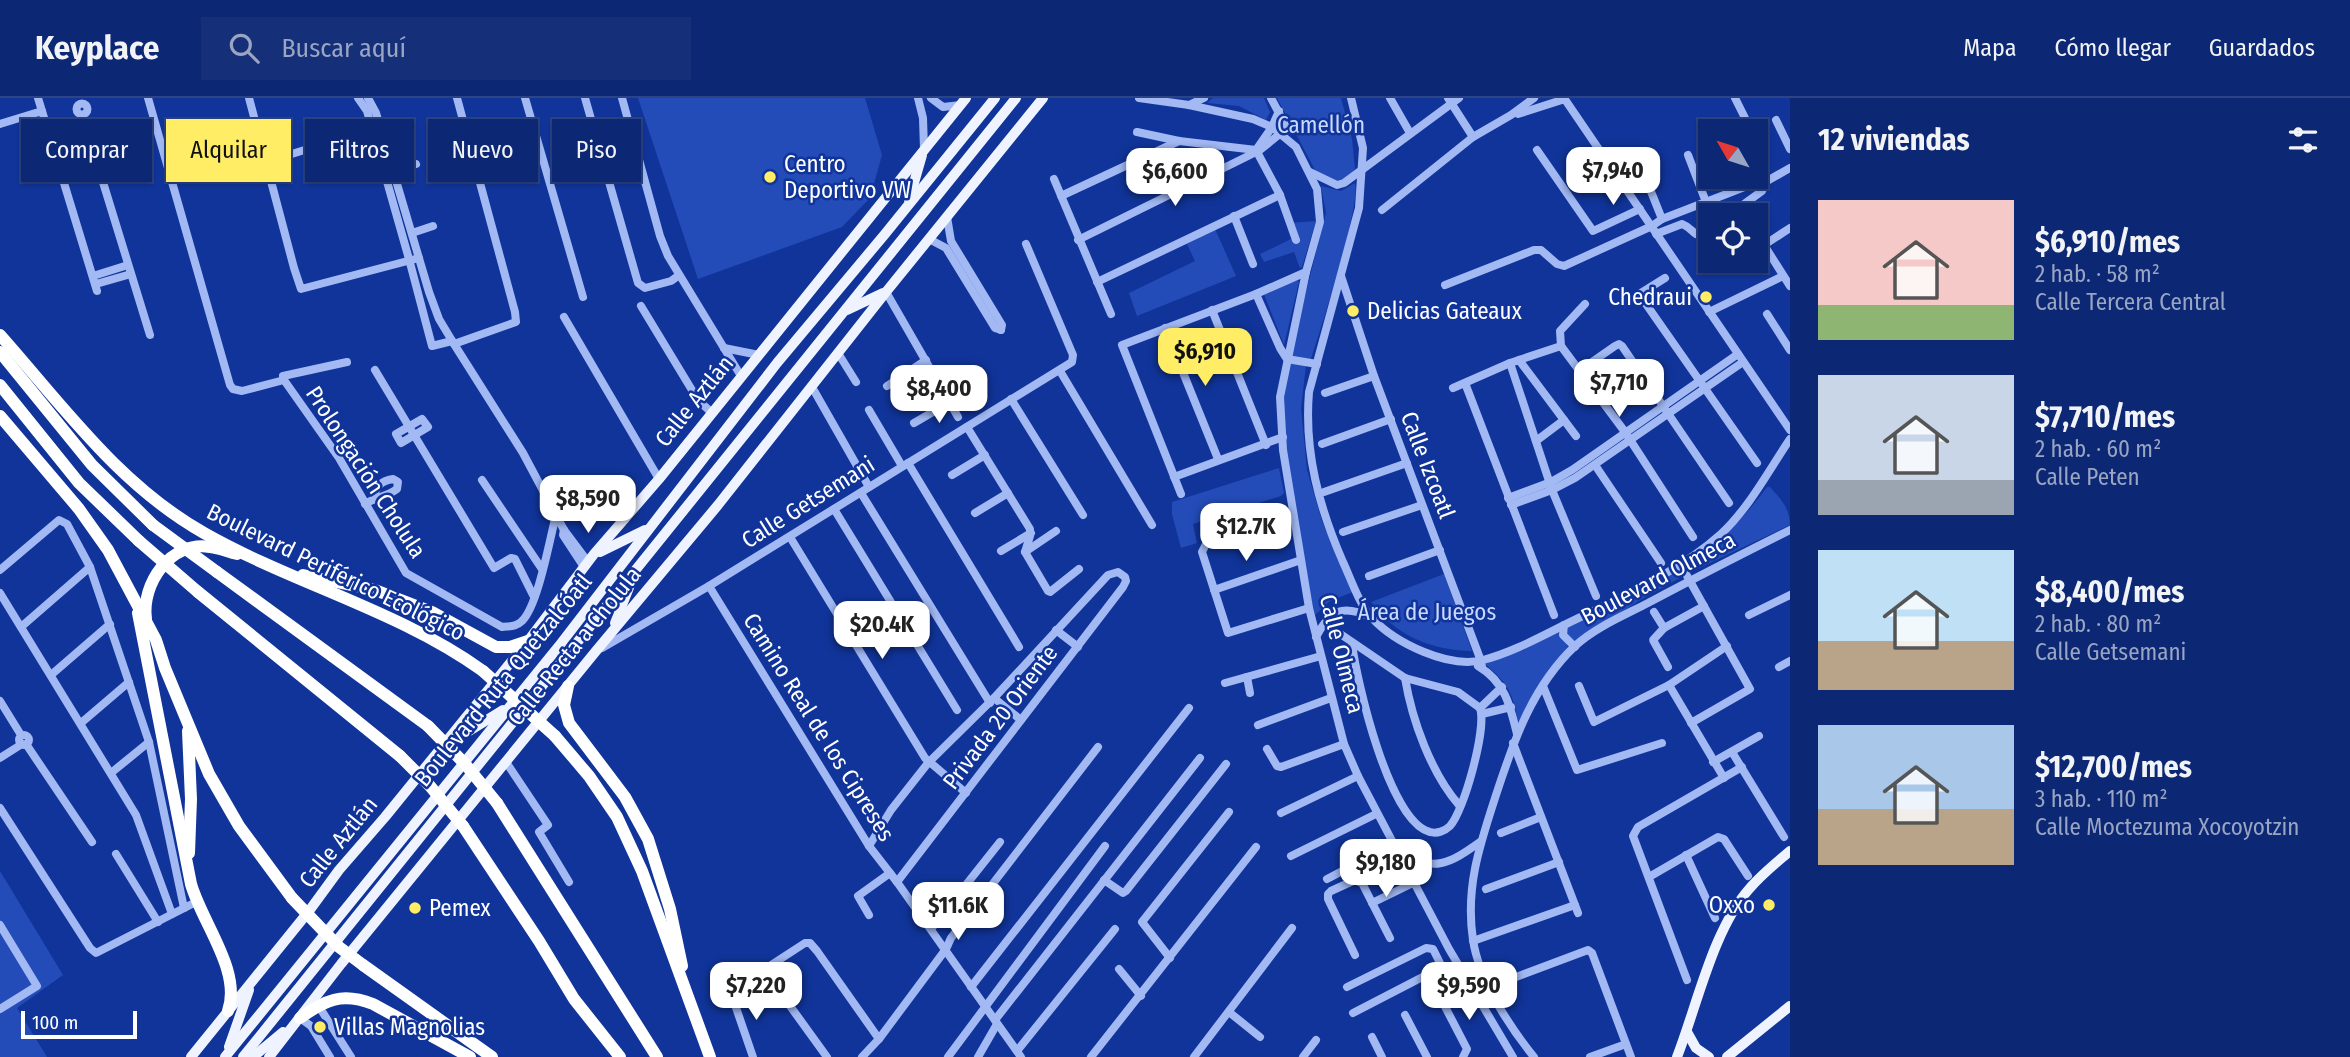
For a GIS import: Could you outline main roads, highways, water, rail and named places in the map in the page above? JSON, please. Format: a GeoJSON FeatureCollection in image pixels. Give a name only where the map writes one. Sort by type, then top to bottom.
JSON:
{"type":"FeatureCollection","features":[{"type":"Feature","properties":{"kind":"highway","name":"Boulevard Periférico Ecológico"},"geometry":{"type":"LineString","coordinates":[[0,335],[90,441],[150,496],[187,523],[248,555],[433,638],[483,671],[555,736],[589,776],[617,817],[642,871],[710,1057]]}},
{"type":"Feature","properties":{"kind":"highway","name":"Boulevard Periférico Ecológico"},"geometry":{"type":"LineString","coordinates":[[0,352],[92,465],[153,525],[428,726],[465,764],[497,803],[657,1057]]}},
{"type":"Feature","properties":{"kind":"highway"},"geometry":{"type":"LineString","coordinates":[[0,385],[79,483],[139,541],[400,755],[430,786],[463,826],[533,931],[574,999],[620,1057]]}},
{"type":"Feature","properties":{"kind":"highway"},"geometry":{"type":"LineString","coordinates":[[0,416],[88,521],[108,550],[156,640],[209,774],[239,826],[292,898],[339,947],[492,1057]]}},
{"type":"Feature","properties":{"kind":"highway"},"geometry":{"type":"LineString","coordinates":[[146,620],[149,590],[159,568],[169,559],[202,547],[248,555]]}},
{"type":"Feature","properties":{"kind":"highway"},"geometry":{"type":"LineString","coordinates":[[292,574],[320,577],[375,590],[432,612],[496,647],[510,647],[528,641]]}},
{"type":"Feature","properties":{"kind":"highway"},"geometry":{"type":"LineString","coordinates":[[137,607],[188,871]]}},
{"type":"Feature","properties":{"kind":"highway"},"geometry":{"type":"LineString","coordinates":[[568,686],[564,705],[569,723],[625,797],[653,853],[677,936],[682,959],[683,984]]}},
{"type":"Feature","properties":{"kind":"highway"},"geometry":{"type":"LineString","coordinates":[[188,724],[191,799],[188,871],[190,905],[228,972],[232,994],[228,1011]]}},
{"type":"Feature","properties":{"kind":"highway"},"geometry":{"type":"LineString","coordinates":[[300,1018],[318,1005],[342,998],[365,1001],[470,1057]]}},
{"type":"Feature","properties":{"kind":"main road","name":"Boulevard Ruta Quetzalcóatl"},"geometry":{"type":"LineString","coordinates":[[226,1056],[559,646],[777,363],[995,98]]}},
{"type":"Feature","properties":{"kind":"main road","name":"Calle Recta a Cholula"},"geometry":{"type":"LineString","coordinates":[[243,1057],[1016,98]]}},
{"type":"Feature","properties":{"kind":"main road","name":"Calle Recta a Cholula"},"geometry":{"type":"LineString","coordinates":[[269,1057],[341,964],[718,505],[1043,98]]}},
{"type":"Feature","properties":{"kind":"main road","name":"Calle Aztlán"},"geometry":{"type":"LineString","coordinates":[[191,1057],[339,870],[528,641],[589,561],[659,479],[964,102]]}},
{"type":"Feature","properties":{"kind":"main road"},"geometry":{"type":"LineString","coordinates":[[908,206],[924,149]]}},
{"type":"Feature","properties":{"kind":"main road"},"geometry":{"type":"LineString","coordinates":[[844,312],[886,292]]}},
{"type":"Feature","properties":{"kind":"main road"},"geometry":{"type":"LineString","coordinates":[[589,561],[648,529]]}},
{"type":"Feature","properties":{"kind":"main road"},"geometry":{"type":"LineString","coordinates":[[611,634],[635,570]]}},
{"type":"Feature","properties":{"kind":"main road"},"geometry":{"type":"LineString","coordinates":[[440,749],[511,705]]}},
{"type":"Feature","properties":{"kind":"main road"},"geometry":{"type":"LineString","coordinates":[[1677,1057],[1722,933],[1735,908],[1749,889],[1790,851]]}},
{"type":"Feature","properties":{"kind":"main road"},"geometry":{"type":"LineString","coordinates":[[302,984],[341,964]]}},
{"type":"Feature","properties":{"kind":"main road"},"geometry":{"type":"LineString","coordinates":[[226,1056],[253,981]]}},
{"type":"Feature","properties":{"kind":"main road"},"geometry":{"type":"LineString","coordinates":[[1727,1057],[1790,1006]]}},
{"type":"Feature","properties":{"kind":"main road"},"geometry":{"type":"LineString","coordinates":[[253,1057],[300,1018]]}},
{"type":"Feature","properties":{"kind":"main road"},"geometry":{"type":"LineString","coordinates":[[1687,1032],[1696,1048],[1709,1057]]}},
{"type":"Feature","properties":{"kind":"main road"},"geometry":{"type":"LineString","coordinates":[[202,1057],[209,1035]]}},
{"type":"Feature","properties":{"kind":"place","name":"Centro Deportivo VW"},"geometry":{"type":"Point","coordinates":[770,177]}},
{"type":"Feature","properties":{"kind":"place","name":"Chedraui"},"geometry":{"type":"Point","coordinates":[1706,297]}},
{"type":"Feature","properties":{"kind":"place","name":"Delicias Gateaux"},"geometry":{"type":"Point","coordinates":[1353,311]}},
{"type":"Feature","properties":{"kind":"place","name":"Oxxo"},"geometry":{"type":"Point","coordinates":[1769,905]}},
{"type":"Feature","properties":{"kind":"place","name":"Pemex"},"geometry":{"type":"Point","coordinates":[415,908]}},
{"type":"Feature","properties":{"kind":"place","name":"Villas Magnolias"},"geometry":{"type":"Point","coordinates":[320,1027]}},
{"type":"Feature","properties":{"kind":"park label","name":"Camellón"},"geometry":{"type":"Point","coordinates":[1321,125]}},
{"type":"Feature","properties":{"kind":"park label","name":"Área de Juegos"},"geometry":{"type":"Point","coordinates":[1427,612]}}]}
